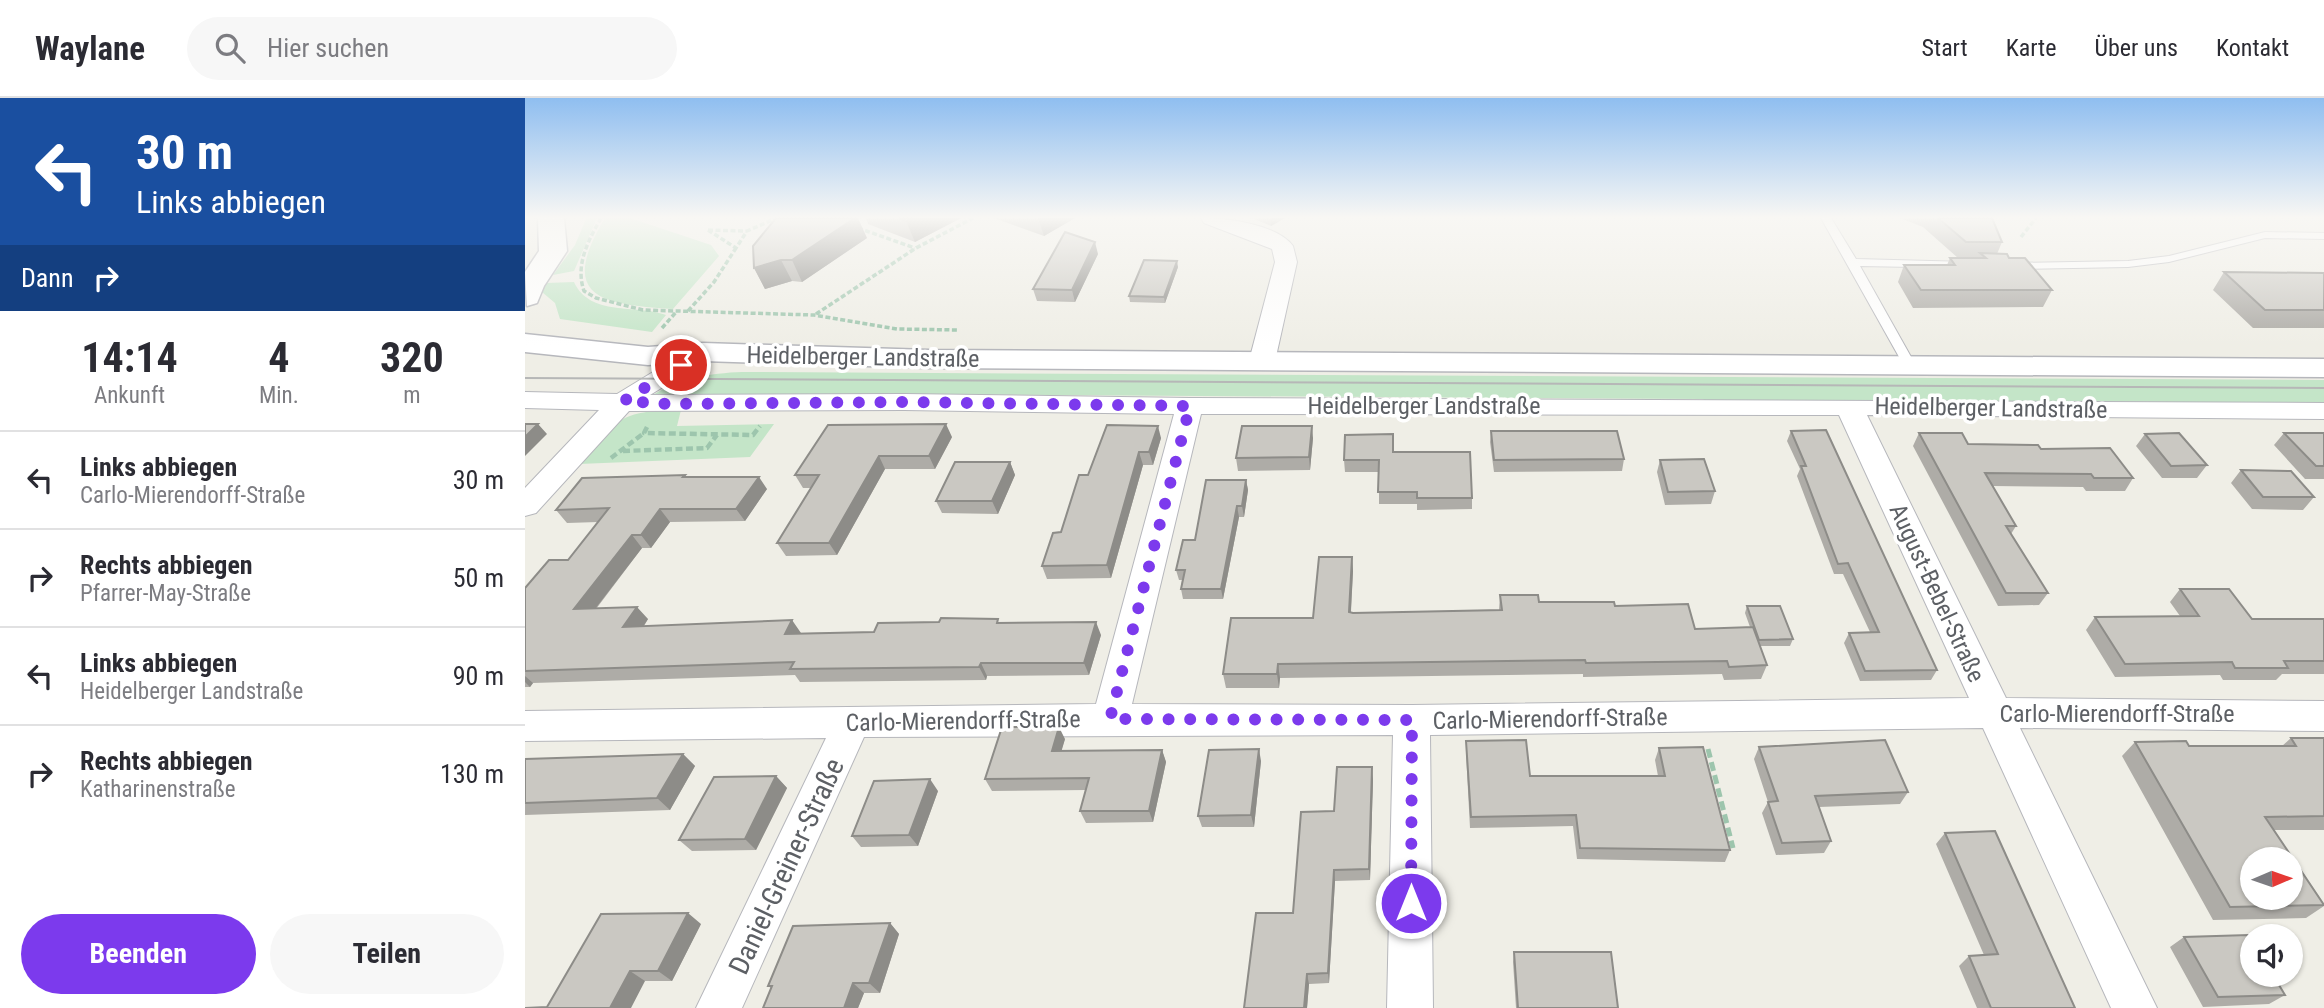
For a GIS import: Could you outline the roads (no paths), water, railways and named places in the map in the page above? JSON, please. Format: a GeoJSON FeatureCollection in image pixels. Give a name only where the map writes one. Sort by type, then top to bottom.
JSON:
{"type":"FeatureCollection","features":[{"type":"Feature","properties":{"kind":"street"},"geometry":{"type":"LineString","coordinates":[[528,317],[530,286],[550,260]]}},
{"type":"Feature","properties":{"kind":"street"},"geometry":{"type":"LineString","coordinates":[[1262,361],[1286,260]]}},
{"type":"Feature","properties":{"kind":"street","name":"Heidelberger Landstraße"},"geometry":{"type":"LineString","coordinates":[[528,317],[648,356],[703,352],[915,359],[2324,368]]}},
{"type":"Feature","properties":{"kind":"street"},"geometry":{"type":"LineString","coordinates":[[525,506],[624,401],[703,352]]}},
{"type":"Feature","properties":{"kind":"street","name":"Heidelberger Landstraße"},"geometry":{"type":"LineString","coordinates":[[525,400],[667,404],[904,402],[1190,406],[2324,411]]}},
{"type":"Feature","properties":{"kind":"street"},"geometry":{"type":"LineString","coordinates":[[1110,719],[1190,406]]}},
{"type":"Feature","properties":{"kind":"street","name":"August-Bebel-Straße"},"geometry":{"type":"LineString","coordinates":[[1849,407],[2134,1008]]}},
{"type":"Feature","properties":{"kind":"street","name":"Carlo-Mierendorff-Straße"},"geometry":{"type":"LineString","coordinates":[[525,726],[1994,713],[2324,716]]}},
{"type":"Feature","properties":{"kind":"street"},"geometry":{"type":"LineString","coordinates":[[1410,1008],[1412,720]]}},
{"type":"Feature","properties":{"kind":"street","name":"Daniel-Greiner-Straße"},"geometry":{"type":"LineString","coordinates":[[719,1008],[852,723]]}},
{"type":"Feature","properties":{"kind":"lane"},"geometry":{"type":"LineString","coordinates":[[2004,266],[2128,264],[2157,260]]}},
{"type":"Feature","properties":{"kind":"lane"},"geometry":{"type":"LineString","coordinates":[[1852,262],[1977,265]]}},
{"type":"Feature","properties":{"kind":"lane"},"geometry":{"type":"LineString","coordinates":[[1852,262],[1909,364]]}},
{"type":"Feature","properties":{"kind":"tram line"},"geometry":{"type":"LineString","coordinates":[[525,378],[2324,388]]}}]}
